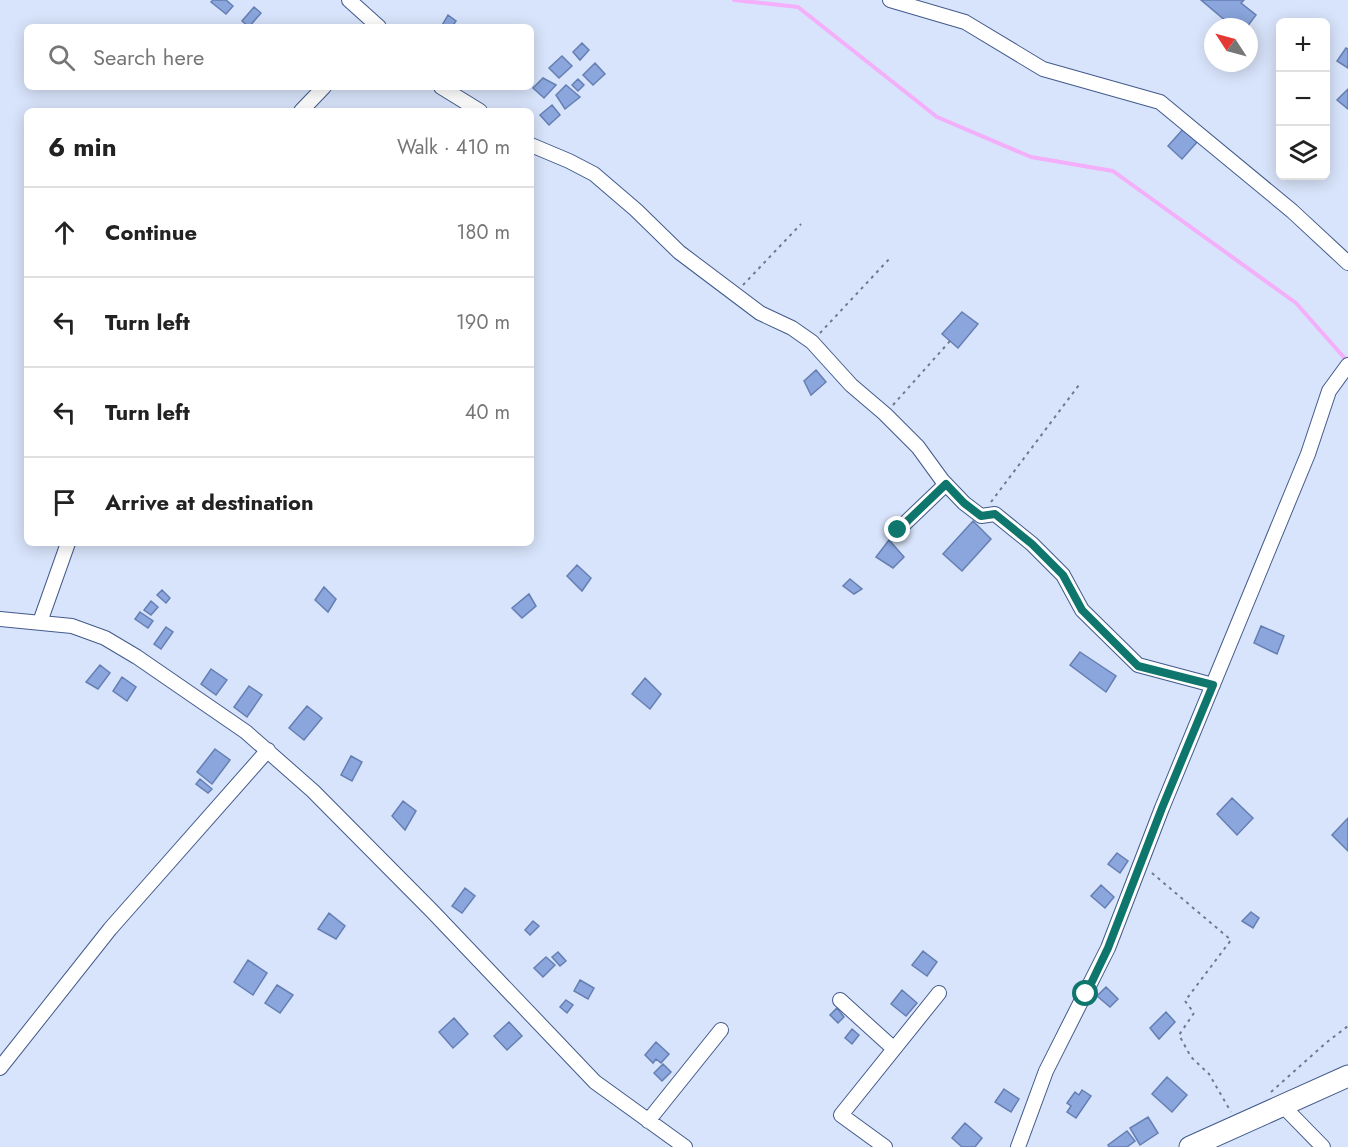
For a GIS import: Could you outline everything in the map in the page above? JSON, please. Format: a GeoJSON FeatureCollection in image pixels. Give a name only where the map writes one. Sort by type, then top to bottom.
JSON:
{"type":"FeatureCollection","features":[{"type":"Feature","properties":{"kind":"main road"},"geometry":{"type":"LineString","coordinates":[[1190,1147],[1238,1124],[1274,1101],[1348,1076]]}},
{"type":"Feature","properties":{"kind":"street"},"geometry":{"type":"LineString","coordinates":[[349,0],[375,24]]}},
{"type":"Feature","properties":{"kind":"street"},"geometry":{"type":"LineString","coordinates":[[890,0],[965,22],[1043,69],[1160,102],[1292,212],[1348,263]]}},
{"type":"Feature","properties":{"kind":"street"},"geometry":{"type":"LineString","coordinates":[[304,108],[321,90]]}},
{"type":"Feature","properties":{"kind":"street"},"geometry":{"type":"LineString","coordinates":[[446,90],[475,108]]}},
{"type":"Feature","properties":{"kind":"street"},"geometry":{"type":"LineString","coordinates":[[534,146],[569,160],[594,174],[636,210],[679,252],[760,313],[792,328],[812,342],[851,385],[885,414],[918,447],[946,484],[964,503],[981,516],[995,514],[1032,544],[1063,575],[1082,610],[1138,666],[1213,685]]}},
{"type":"Feature","properties":{"kind":"street"},"geometry":{"type":"LineString","coordinates":[[1018,1147],[1046,1071],[1108,948],[1308,454],[1329,392],[1348,365]]}},
{"type":"Feature","properties":{"kind":"street"},"geometry":{"type":"LineString","coordinates":[[898,530],[946,484]]}},
{"type":"Feature","properties":{"kind":"street"},"geometry":{"type":"LineString","coordinates":[[40,622],[67,546]]}},
{"type":"Feature","properties":{"kind":"street"},"geometry":{"type":"LineString","coordinates":[[0,619],[72,626],[105,638],[246,732],[313,791],[595,1082],[685,1147]]}},
{"type":"Feature","properties":{"kind":"street"},"geometry":{"type":"LineString","coordinates":[[0,1068],[110,929],[268,750]]}},
{"type":"Feature","properties":{"kind":"street"},"geometry":{"type":"LineString","coordinates":[[885,1147],[841,1115],[892,1048],[939,993]]}},
{"type":"Feature","properties":{"kind":"street"},"geometry":{"type":"LineString","coordinates":[[840,1000],[892,1048]]}},
{"type":"Feature","properties":{"kind":"street"},"geometry":{"type":"LineString","coordinates":[[648,1120],[721,1030]]}},
{"type":"Feature","properties":{"kind":"street"},"geometry":{"type":"LineString","coordinates":[[1274,1101],[1323,1147]]}},
{"type":"Feature","properties":{"kind":"path"},"geometry":{"type":"LineString","coordinates":[[735,294],[801,224]]}},
{"type":"Feature","properties":{"kind":"path"},"geometry":{"type":"LineString","coordinates":[[812,342],[891,256]]}},
{"type":"Feature","properties":{"kind":"path"},"geometry":{"type":"LineString","coordinates":[[885,414],[950,341]]}},
{"type":"Feature","properties":{"kind":"path"},"geometry":{"type":"LineString","coordinates":[[981,516],[1079,386]]}},
{"type":"Feature","properties":{"kind":"path"},"geometry":{"type":"LineString","coordinates":[[1141,863],[1231,940],[1185,1001],[1194,1012],[1179,1035],[1191,1057],[1209,1074],[1238,1124]]}},
{"type":"Feature","properties":{"kind":"path"},"geometry":{"type":"LineString","coordinates":[[1274,1101],[1327,1042],[1348,1026]]}},
{"type":"Feature","properties":{"kind":"building"},"geometry":{"type":"Polygon","coordinates":[[[226,0],[233,6],[226,14],[211,2],[226,0]]]}},
{"type":"Feature","properties":{"kind":"building"},"geometry":{"type":"Polygon","coordinates":[[[1201,0],[1244,0],[1241,3],[1256,15],[1254,18],[1222,18],[1201,0]]]}},
{"type":"Feature","properties":{"kind":"building"},"geometry":{"type":"Polygon","coordinates":[[[254,7],[261,13],[252,24],[246,24],[242,21],[254,7]]]}},
{"type":"Feature","properties":{"kind":"building"},"geometry":{"type":"Polygon","coordinates":[[[448,15],[456,21],[454,24],[443,24],[448,15]]]}},
{"type":"Feature","properties":{"kind":"building"},"geometry":{"type":"Polygon","coordinates":[[[582,43],[589,50],[580,60],[573,52],[582,43]]]}},
{"type":"Feature","properties":{"kind":"building"},"geometry":{"type":"Polygon","coordinates":[[[1346,48],[1348,49],[1348,68],[1337,61],[1346,48]]]}},
{"type":"Feature","properties":{"kind":"building"},"geometry":{"type":"Polygon","coordinates":[[[562,56],[572,66],[559,78],[549,68],[562,56]]]}},
{"type":"Feature","properties":{"kind":"building"},"geometry":{"type":"Polygon","coordinates":[[[595,63],[605,74],[593,85],[583,75],[595,63]]]}},
{"type":"Feature","properties":{"kind":"building"},"geometry":{"type":"Polygon","coordinates":[[[543,78],[556,85],[544,98],[534,87],[543,78]]]}},
{"type":"Feature","properties":{"kind":"building"},"geometry":{"type":"Polygon","coordinates":[[[578,79],[584,85],[578,91],[572,85],[578,79]]]}},
{"type":"Feature","properties":{"kind":"building"},"geometry":{"type":"Polygon","coordinates":[[[566,85],[580,97],[565,109],[556,95],[566,85]]]}},
{"type":"Feature","properties":{"kind":"building"},"geometry":{"type":"Polygon","coordinates":[[[1348,89],[1348,109],[1337,100],[1348,89]]]}},
{"type":"Feature","properties":{"kind":"building"},"geometry":{"type":"Polygon","coordinates":[[[552,105],[560,115],[549,125],[540,115],[552,105]]]}},
{"type":"Feature","properties":{"kind":"building"},"geometry":{"type":"Polygon","coordinates":[[[1184,128],[1198,141],[1182,159],[1168,146],[1184,128]]]}},
{"type":"Feature","properties":{"kind":"building"},"geometry":{"type":"Polygon","coordinates":[[[962,312],[978,324],[958,348],[942,334],[962,312]]]}},
{"type":"Feature","properties":{"kind":"building"},"geometry":{"type":"Polygon","coordinates":[[[816,370],[826,382],[811,395],[804,381],[816,370]]]}},
{"type":"Feature","properties":{"kind":"building"},"geometry":{"type":"Polygon","coordinates":[[[973,521],[991,539],[962,571],[943,554],[973,521]]]}},
{"type":"Feature","properties":{"kind":"building"},"geometry":{"type":"Polygon","coordinates":[[[889,540],[904,557],[893,568],[876,557],[889,540]]]}},
{"type":"Feature","properties":{"kind":"building"},"geometry":{"type":"Polygon","coordinates":[[[577,565],[591,578],[582,591],[567,576],[577,565]]]}},
{"type":"Feature","properties":{"kind":"building"},"geometry":{"type":"Polygon","coordinates":[[[850,579],[862,589],[854,594],[843,586],[850,579]]]}},
{"type":"Feature","properties":{"kind":"building"},"geometry":{"type":"Polygon","coordinates":[[[324,587],[336,599],[328,612],[315,600],[324,587]]]}},
{"type":"Feature","properties":{"kind":"building"},"geometry":{"type":"Polygon","coordinates":[[[162,590],[170,598],[166,603],[157,595],[162,590]]]}},
{"type":"Feature","properties":{"kind":"building"},"geometry":{"type":"Polygon","coordinates":[[[529,594],[536,606],[522,618],[512,608],[529,594]]]}},
{"type":"Feature","properties":{"kind":"building"},"geometry":{"type":"Polygon","coordinates":[[[151,601],[158,607],[151,615],[144,610],[151,601]]]}},
{"type":"Feature","properties":{"kind":"building"},"geometry":{"type":"Polygon","coordinates":[[[140,612],[153,621],[148,628],[135,619],[140,612]]]}},
{"type":"Feature","properties":{"kind":"building"},"geometry":{"type":"Polygon","coordinates":[[[1261,626],[1284,636],[1277,654],[1254,643],[1261,626]]]}},
{"type":"Feature","properties":{"kind":"building"},"geometry":{"type":"Polygon","coordinates":[[[166,627],[173,632],[161,649],[154,644],[166,627]]]}},
{"type":"Feature","properties":{"kind":"building"},"geometry":{"type":"Polygon","coordinates":[[[1080,652],[1116,676],[1106,692],[1070,665],[1080,652]]]}},
{"type":"Feature","properties":{"kind":"building"},"geometry":{"type":"Polygon","coordinates":[[[100,665],[110,673],[98,689],[86,682],[100,665]]]}},
{"type":"Feature","properties":{"kind":"building"},"geometry":{"type":"Polygon","coordinates":[[[211,669],[227,680],[216,695],[201,684],[211,669]]]}},
{"type":"Feature","properties":{"kind":"building"},"geometry":{"type":"Polygon","coordinates":[[[122,677],[136,687],[127,701],[113,691],[122,677]]]}},
{"type":"Feature","properties":{"kind":"building"},"geometry":{"type":"Polygon","coordinates":[[[645,678],[661,694],[650,709],[632,694],[645,678]]]}},
{"type":"Feature","properties":{"kind":"building"},"geometry":{"type":"Polygon","coordinates":[[[249,686],[262,695],[247,717],[234,707],[249,686]]]}},
{"type":"Feature","properties":{"kind":"building"},"geometry":{"type":"Polygon","coordinates":[[[307,706],[322,718],[304,740],[289,728],[307,706]]]}},
{"type":"Feature","properties":{"kind":"building"},"geometry":{"type":"Polygon","coordinates":[[[215,749],[230,760],[212,784],[197,772],[215,749]]]}},
{"type":"Feature","properties":{"kind":"building"},"geometry":{"type":"Polygon","coordinates":[[[351,756],[362,762],[352,781],[341,775],[351,756]]]}},
{"type":"Feature","properties":{"kind":"building"},"geometry":{"type":"Polygon","coordinates":[[[200,779],[212,789],[208,793],[196,784],[200,779]]]}},
{"type":"Feature","properties":{"kind":"building"},"geometry":{"type":"Polygon","coordinates":[[[1232,798],[1253,818],[1237,835],[1217,814],[1232,798]]]}},
{"type":"Feature","properties":{"kind":"building"},"geometry":{"type":"Polygon","coordinates":[[[403,801],[416,811],[405,830],[392,816],[403,801]]]}},
{"type":"Feature","properties":{"kind":"building"},"geometry":{"type":"Polygon","coordinates":[[[1348,818],[1348,851],[1332,835],[1348,818]]]}},
{"type":"Feature","properties":{"kind":"building"},"geometry":{"type":"Polygon","coordinates":[[[1117,853],[1128,861],[1120,873],[1108,864],[1117,853]]]}},
{"type":"Feature","properties":{"kind":"building"},"geometry":{"type":"Polygon","coordinates":[[[1101,885],[1114,897],[1105,908],[1091,896],[1101,885]]]}},
{"type":"Feature","properties":{"kind":"building"},"geometry":{"type":"Polygon","coordinates":[[[465,888],[475,896],[462,913],[452,906],[465,888]]]}},
{"type":"Feature","properties":{"kind":"building"},"geometry":{"type":"Polygon","coordinates":[[[1251,912],[1259,918],[1253,928],[1242,921],[1251,912]]]}},
{"type":"Feature","properties":{"kind":"building"},"geometry":{"type":"Polygon","coordinates":[[[329,913],[345,926],[336,939],[318,929],[329,913]]]}},
{"type":"Feature","properties":{"kind":"building"},"geometry":{"type":"Polygon","coordinates":[[[533,921],[539,926],[530,935],[525,930],[533,921]]]}},
{"type":"Feature","properties":{"kind":"building"},"geometry":{"type":"Polygon","coordinates":[[[923,951],[937,962],[927,976],[912,965],[923,951]]]}},
{"type":"Feature","properties":{"kind":"building"},"geometry":{"type":"Polygon","coordinates":[[[558,952],[566,961],[560,966],[552,957],[558,952]]]}},
{"type":"Feature","properties":{"kind":"building"},"geometry":{"type":"Polygon","coordinates":[[[546,957],[555,965],[543,977],[534,968],[546,957]]]}},
{"type":"Feature","properties":{"kind":"building"},"geometry":{"type":"Polygon","coordinates":[[[248,960],[267,973],[253,995],[234,982],[248,960]]]}},
{"type":"Feature","properties":{"kind":"building"},"geometry":{"type":"Polygon","coordinates":[[[580,980],[594,988],[588,999],[574,991],[580,980]]]}},
{"type":"Feature","properties":{"kind":"building"},"geometry":{"type":"Polygon","coordinates":[[[277,985],[293,995],[280,1013],[265,1003],[277,985]]]}},
{"type":"Feature","properties":{"kind":"building"},"geometry":{"type":"Polygon","coordinates":[[[1106,987],[1118,999],[1110,1007],[1097,996],[1106,987]]]}},
{"type":"Feature","properties":{"kind":"building"},"geometry":{"type":"Polygon","coordinates":[[[902,990],[917,1003],[906,1016],[891,1004],[902,990]]]}},
{"type":"Feature","properties":{"kind":"building"},"geometry":{"type":"Polygon","coordinates":[[[566,1000],[573,1005],[567,1013],[560,1007],[566,1000]]]}},
{"type":"Feature","properties":{"kind":"building"},"geometry":{"type":"Polygon","coordinates":[[[837,1008],[844,1017],[838,1023],[830,1015],[837,1008]]]}},
{"type":"Feature","properties":{"kind":"building"},"geometry":{"type":"Polygon","coordinates":[[[1166,1012],[1175,1022],[1159,1039],[1150,1028],[1166,1012]]]}},
{"type":"Feature","properties":{"kind":"building"},"geometry":{"type":"Polygon","coordinates":[[[454,1018],[468,1034],[453,1048],[439,1032],[454,1018]]]}},
{"type":"Feature","properties":{"kind":"building"},"geometry":{"type":"Polygon","coordinates":[[[509,1022],[522,1036],[507,1050],[494,1036],[509,1022]]]}},
{"type":"Feature","properties":{"kind":"building"},"geometry":{"type":"Polygon","coordinates":[[[852,1029],[859,1035],[852,1044],[845,1038],[852,1029]]]}},
{"type":"Feature","properties":{"kind":"building"},"geometry":{"type":"Polygon","coordinates":[[[656,1042],[669,1054],[661,1063],[656,1059],[653,1063],[645,1055],[656,1042]]]}},
{"type":"Feature","properties":{"kind":"building"},"geometry":{"type":"Polygon","coordinates":[[[663,1064],[671,1072],[662,1081],[654,1073],[663,1064]]]}},
{"type":"Feature","properties":{"kind":"building"},"geometry":{"type":"Polygon","coordinates":[[[1167,1077],[1187,1095],[1172,1112],[1152,1094],[1167,1077]]]}},
{"type":"Feature","properties":{"kind":"building"},"geometry":{"type":"Polygon","coordinates":[[[1004,1089],[1019,1099],[1011,1112],[995,1102],[1004,1089]]]}},
{"type":"Feature","properties":{"kind":"building"},"geometry":{"type":"Polygon","coordinates":[[[1082,1090],[1091,1096],[1076,1118],[1067,1112],[1071,1106],[1067,1103],[1075,1092],[1079,1095],[1082,1090]]]}},
{"type":"Feature","properties":{"kind":"building"},"geometry":{"type":"Polygon","coordinates":[[[1148,1117],[1158,1133],[1140,1145],[1130,1128],[1148,1117]]]}},
{"type":"Feature","properties":{"kind":"building"},"geometry":{"type":"Polygon","coordinates":[[[965,1123],[982,1138],[975,1147],[962,1147],[952,1138],[965,1123]]]}},
{"type":"Feature","properties":{"kind":"building"},"geometry":{"type":"Polygon","coordinates":[[[1127,1131],[1135,1141],[1127,1147],[1109,1147],[1108,1145],[1127,1131]]]}},
{"type":"Feature","properties":{"kind":"waterway"},"geometry":{"type":"LineString","coordinates":[[734,0],[798,7],[937,117],[1031,157],[1113,171],[1296,303],[1348,362]]}},
{"type":"Feature","properties":{"kind":"route"},"geometry":{"type":"LineString","coordinates":[[898,530],[946,484],[964,503],[981,516],[995,514],[1032,544],[1063,575],[1082,610],[1138,666],[1213,685],[1108,948],[1086,994]]}}]}
